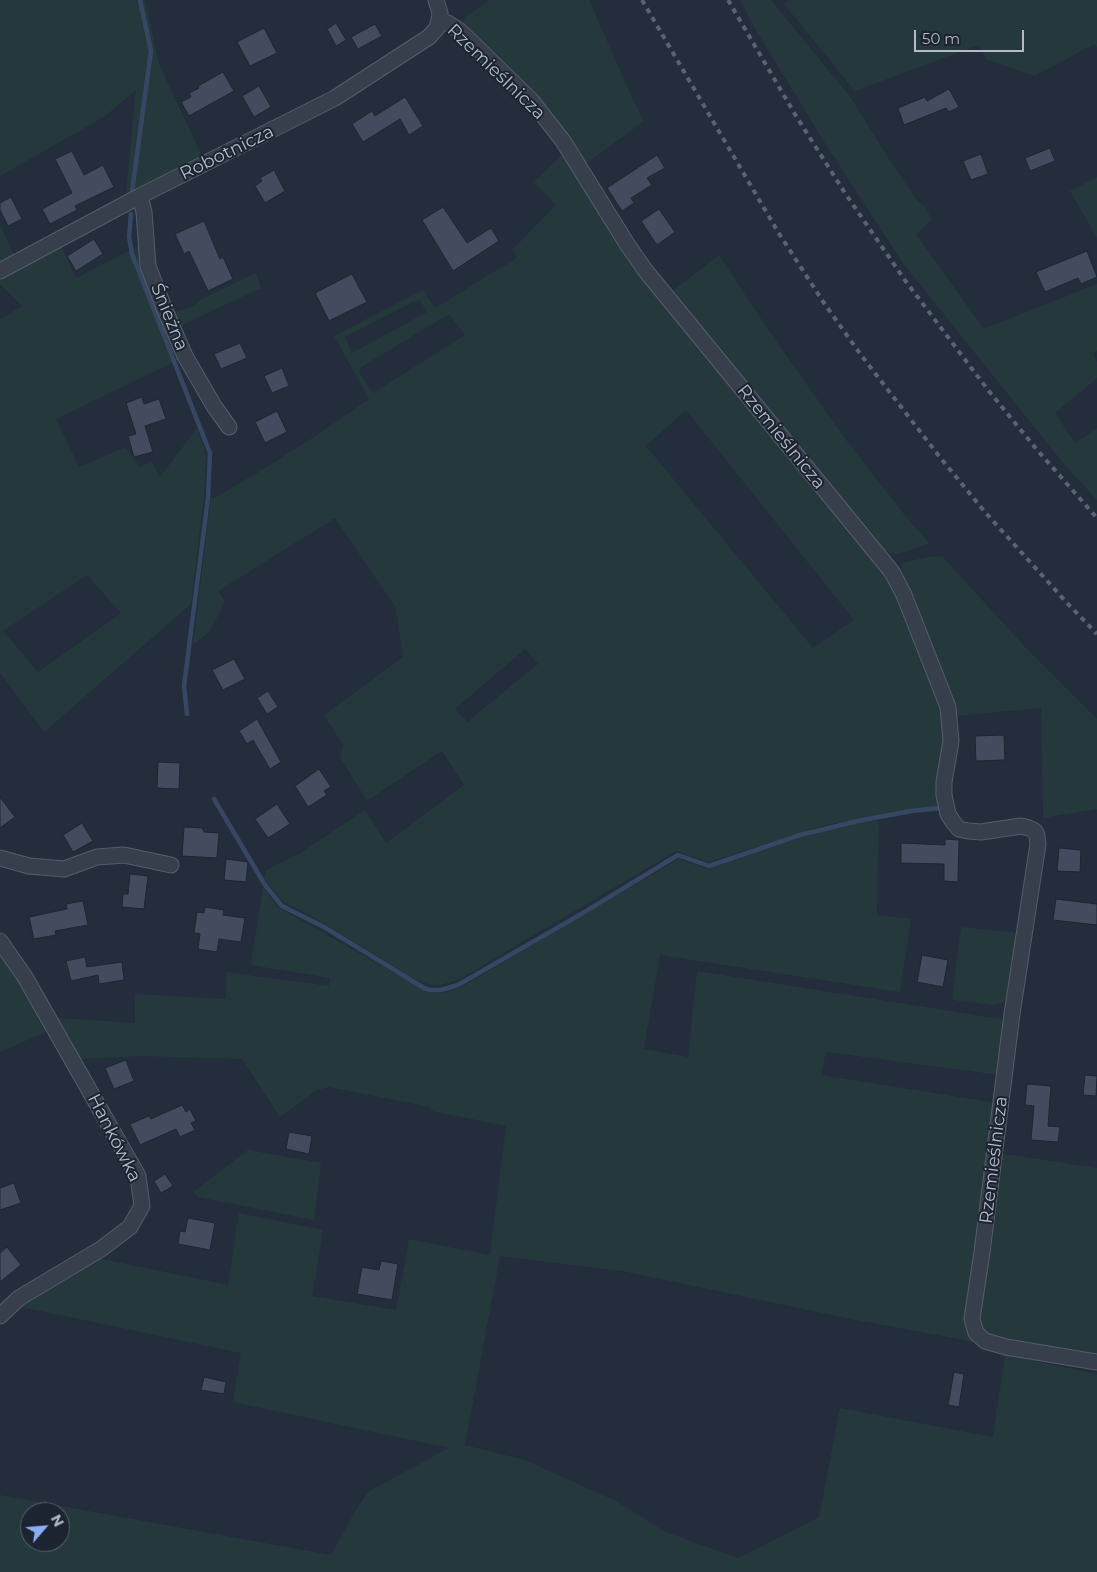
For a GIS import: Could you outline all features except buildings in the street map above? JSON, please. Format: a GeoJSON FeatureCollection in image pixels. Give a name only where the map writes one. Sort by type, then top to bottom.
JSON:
{"type":"FeatureCollection","features":[{"type":"Feature","properties":{"kind":"street","name":"Rzemieślnicza"},"geometry":{"type":"LineString","coordinates":[[436,0],[439,19],[460,31],[531,100],[563,141],[626,244],[645,270],[895,576],[908,603],[948,707],[952,741],[944,782],[944,795],[948,814],[953,822],[960,829],[982,832],[1021,826],[1029,828],[1038,836],[1012,1014],[982,1252],[972,1312],[972,1326],[980,1338],[994,1344],[1097,1362]]}},
{"type":"Feature","properties":{"kind":"street","name":"Robotnicza"},"geometry":{"type":"LineString","coordinates":[[0,272],[140,196],[335,98],[429,37],[437,28],[439,19]]}},
{"type":"Feature","properties":{"kind":"street","name":"Śnieżna"},"geometry":{"type":"LineString","coordinates":[[140,196],[144,212],[148,266],[164,308],[185,356],[214,406],[229,427]]}},
{"type":"Feature","properties":{"kind":"street"},"geometry":{"type":"LineString","coordinates":[[0,858],[29,866],[64,869],[97,857],[124,855],[171,865]]}},
{"type":"Feature","properties":{"kind":"street","name":"Hankówka"},"geometry":{"type":"LineString","coordinates":[[0,941],[25,977],[138,1176],[142,1206],[130,1227],[101,1249],[19,1298],[0,1316]]}},
{"type":"Feature","properties":{"kind":"green space"},"geometry":{"type":"Polygon","coordinates":[[[0,0],[145,0],[159,64],[202,156],[126,194],[136,90],[104,117],[0,176],[0,0]]]}},
{"type":"Feature","properties":{"kind":"green space"},"geometry":{"type":"Polygon","coordinates":[[[490,0],[589,0],[644,121],[583,166],[462,25],[465,17],[490,0]]]}},
{"type":"Feature","properties":{"kind":"green space"},"geometry":{"type":"Polygon","coordinates":[[[740,0],[771,0],[851,98],[887,156],[917,200],[925,207],[932,220],[916,234],[984,329],[1097,284],[1097,350],[1093,354],[1097,362],[1097,378],[1055,413],[1075,443],[1097,428],[1097,500],[1064,464],[902,262],[825,143],[754,27],[740,0]]]}},
{"type":"Feature","properties":{"kind":"green space"},"geometry":{"type":"Polygon","coordinates":[[[789,0],[1097,0],[1097,48],[1094,44],[1035,76],[986,59],[979,45],[855,91],[784,4],[789,0]]]}},
{"type":"Feature","properties":{"kind":"green space"},"geometry":{"type":"Polygon","coordinates":[[[564,153],[897,588],[944,707],[947,733],[940,806],[825,825],[709,862],[676,851],[458,980],[441,985],[432,985],[418,981],[325,924],[284,902],[264,879],[266,870],[299,854],[365,810],[386,843],[464,785],[442,751],[367,801],[340,757],[343,745],[324,715],[403,657],[396,608],[335,518],[218,591],[225,602],[210,631],[193,645],[211,497],[214,498],[257,473],[369,399],[334,336],[423,290],[435,308],[517,258],[512,250],[556,205],[534,182],[564,153]],[[419,299],[345,337],[352,353],[427,312],[419,299]],[[449,314],[361,367],[359,372],[373,393],[465,335],[449,314]],[[686,410],[646,446],[813,648],[854,620],[686,410]],[[525,649],[455,709],[467,722],[538,664],[525,649]]]}},
{"type":"Feature","properties":{"kind":"green space"},"geometry":{"type":"Polygon","coordinates":[[[1097,177],[1097,238],[1070,191],[1097,177]]]}},
{"type":"Feature","properties":{"kind":"green space"},"geometry":{"type":"Polygon","coordinates":[[[0,224],[14,255],[0,262],[0,224]]]}},
{"type":"Feature","properties":{"kind":"green space"},"geometry":{"type":"Polygon","coordinates":[[[142,244],[179,354],[178,360],[56,419],[79,467],[126,447],[139,467],[152,462],[160,477],[197,428],[206,455],[204,495],[191,604],[44,732],[0,673],[0,319],[22,306],[0,284],[0,280],[61,246],[76,278],[142,244]],[[87,575],[3,631],[38,672],[121,613],[87,575]]]}},
{"type":"Feature","properties":{"kind":"green space"},"geometry":{"type":"Polygon","coordinates":[[[719,255],[769,331],[844,437],[907,518],[929,543],[896,554],[884,550],[871,537],[670,293],[719,255]]]}},
{"type":"Feature","properties":{"kind":"green space"},"geometry":{"type":"Polygon","coordinates":[[[256,273],[261,288],[178,327],[169,313],[193,307],[200,300],[256,273]]]}},
{"type":"Feature","properties":{"kind":"green space"},"geometry":{"type":"Polygon","coordinates":[[[942,556],[1025,647],[1097,719],[1097,809],[1043,818],[1041,708],[956,716],[940,668],[901,568],[905,562],[942,556]]]}},
{"type":"Feature","properties":{"kind":"green space"},"geometry":{"type":"Polygon","coordinates":[[[872,820],[879,822],[877,915],[911,919],[900,992],[660,955],[644,1049],[688,1057],[697,971],[1001,1019],[1005,1025],[1000,1075],[826,1052],[821,1075],[997,1103],[975,1342],[856,1320],[622,1271],[500,1256],[465,1445],[525,1460],[616,1501],[666,1532],[738,1558],[819,1517],[840,1408],[993,1437],[1005,1355],[1097,1374],[1097,1572],[0,1572],[0,1495],[39,1502],[20,1502],[20,1552],[70,1552],[70,1508],[331,1555],[354,1513],[369,1491],[449,1448],[233,1402],[241,1353],[17,1306],[98,1258],[228,1285],[239,1213],[323,1230],[312,1296],[396,1310],[409,1239],[490,1255],[506,1126],[432,1111],[430,1107],[329,1087],[317,1090],[280,1117],[242,1059],[142,1056],[79,1059],[57,1018],[135,1023],[135,994],[226,999],[226,972],[329,986],[330,978],[251,965],[263,887],[277,907],[430,993],[443,993],[458,989],[679,859],[707,869],[798,838],[872,820]]]}},
{"type":"Feature","properties":{"kind":"green space"},"geometry":{"type":"Polygon","coordinates":[[[961,927],[1019,933],[1007,999],[1002,1003],[992,1005],[952,1000],[961,927]]]}},
{"type":"Feature","properties":{"kind":"green space"},"geometry":{"type":"Polygon","coordinates":[[[0,952],[50,1030],[0,1052],[0,952]]]}},
{"type":"Feature","properties":{"kind":"green space"},"geometry":{"type":"Polygon","coordinates":[[[248,1150],[321,1163],[314,1220],[198,1197],[193,1192],[248,1150]]]}},
{"type":"Feature","properties":{"kind":"green space"},"geometry":{"type":"Polygon","coordinates":[[[999,1153],[1097,1168],[1097,1362],[991,1339],[978,1325],[999,1153]]]}},
{"type":"Feature","properties":{"kind":"waterway"},"geometry":{"type":"LineString","coordinates":[[132,192],[151,51],[140,0]]}},
{"type":"Feature","properties":{"kind":"waterway"},"geometry":{"type":"LineString","coordinates":[[131,214],[129,237],[132,254],[210,453],[208,498],[184,686],[187,714]]}},
{"type":"Feature","properties":{"kind":"waterway"},"geometry":{"type":"LineString","coordinates":[[214,799],[265,885],[282,906],[324,927],[430,990],[441,990],[458,985],[583,913],[678,855],[709,866],[800,835],[858,821],[911,811],[940,808],[942,812]]}},
{"type":"Feature","properties":{"kind":"railway"},"geometry":{"type":"LineString","coordinates":[[642,0],[778,232],[824,303],[861,355],[984,511],[1097,634]]}},
{"type":"Feature","properties":{"kind":"railway"},"geometry":{"type":"LineString","coordinates":[[728,0],[796,116],[845,193],[904,279],[988,390],[1097,518]]}}]}
